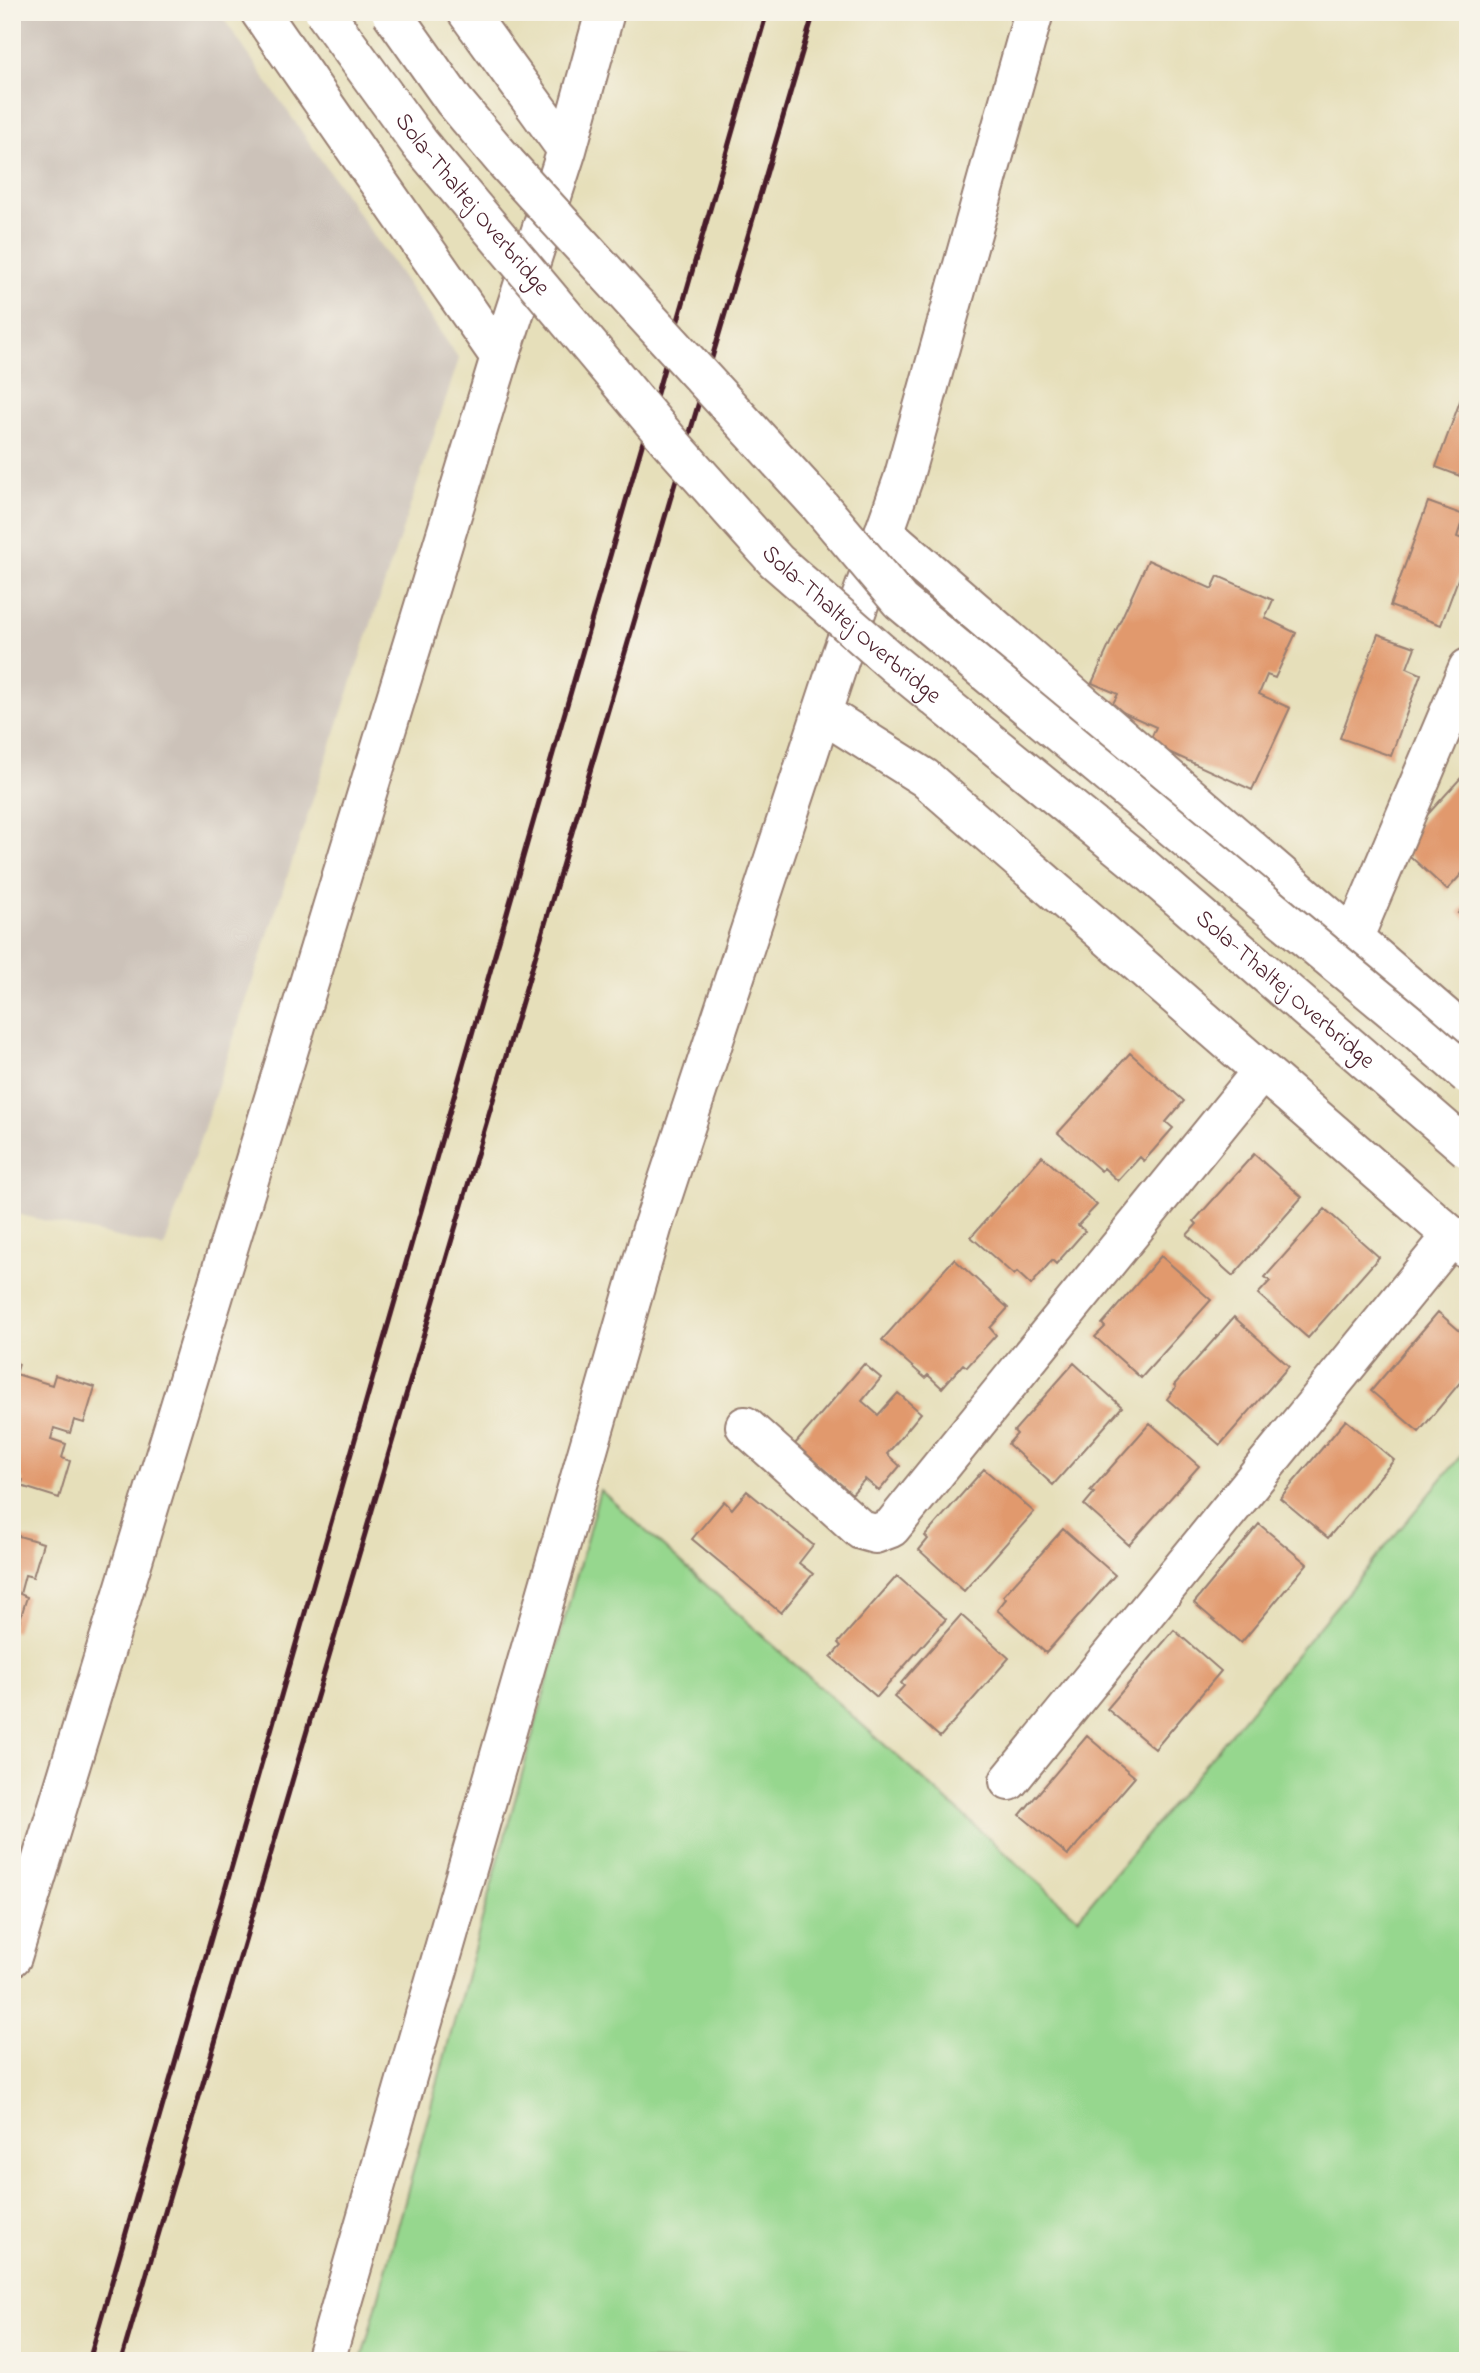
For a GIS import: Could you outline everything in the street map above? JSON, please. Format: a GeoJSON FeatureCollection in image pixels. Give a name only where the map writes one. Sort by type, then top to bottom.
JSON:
{"type":"FeatureCollection","features":[{"type":"Feature","properties":{"kind":"street"},"geometry":{"type":"LineString","coordinates":[[260,12],[500,356]]}},
{"type":"Feature","properties":{"kind":"street","name":"Sola-Thaltej Overbridge"},"geometry":{"type":"LineString","coordinates":[[324,12],[420,144],[670,442],[776,561],[893,663],[1143,867],[1468,1149]]}},
{"type":"Feature","properties":{"kind":"street","name":"Sola-Thaltej Overbridge"},"geometry":{"type":"LineString","coordinates":[[391,12],[454,101],[507,164],[818,505],[900,601],[1403,1018],[1468,1075]]}},
{"type":"Feature","properties":{"kind":"street"},"geometry":{"type":"LineString","coordinates":[[467,12],[568,150]]}},
{"type":"Feature","properties":{"kind":"street"},"geometry":{"type":"LineString","coordinates":[[12,1958],[500,356],[568,150],[605,12]]}},
{"type":"Feature","properties":{"kind":"street"},"geometry":{"type":"LineString","coordinates":[[326,2361],[653,1225],[822,713],[903,480],[1034,12]]}},
{"type":"Feature","properties":{"kind":"street"},"geometry":{"type":"LineString","coordinates":[[884,533],[1468,1037]]}},
{"type":"Feature","properties":{"kind":"street"},"geometry":{"type":"LineString","coordinates":[[1354,937],[1465,683]]}},
{"type":"Feature","properties":{"kind":"street"},"geometry":{"type":"LineString","coordinates":[[822,713],[925,778],[1460,1243],[1009,1781]]}},
{"type":"Feature","properties":{"kind":"street"},"geometry":{"type":"LineString","coordinates":[[745,1426],[861,1530],[875,1534],[891,1528],[1262,1071]]}},
{"type":"Feature","properties":{"kind":"shaded area"},"geometry":{"type":"Polygon","coordinates":[[[12,12],[219,12],[459,359],[164,1248],[12,1213],[12,12]]]}},
{"type":"Feature","properties":{"kind":"green space"},"geometry":{"type":"Polygon","coordinates":[[[1468,1447],[1468,2361],[361,2361],[600,1490],[1078,1918],[1468,1447]]]}},
{"type":"Feature","properties":{"kind":"building"},"geometry":{"type":"Polygon","coordinates":[[[1468,382],[1468,479],[1436,467],[1468,382]]]}},
{"type":"Feature","properties":{"kind":"building"},"geometry":{"type":"Polygon","coordinates":[[[1428,502],[1464,515],[1457,537],[1468,541],[1468,552],[1441,625],[1390,606],[1428,502]]]}},
{"type":"Feature","properties":{"kind":"building"},"geometry":{"type":"Polygon","coordinates":[[[1148,560],[1212,589],[1218,576],[1273,600],[1265,618],[1296,633],[1275,678],[1267,675],[1259,694],[1290,708],[1252,790],[1149,743],[1156,727],[1111,707],[1118,694],[1092,683],[1148,560]]]}},
{"type":"Feature","properties":{"kind":"building"},"geometry":{"type":"Polygon","coordinates":[[[1378,634],[1415,647],[1407,668],[1421,674],[1391,756],[1340,738],[1378,634]]]}},
{"type":"Feature","properties":{"kind":"building"},"geometry":{"type":"Polygon","coordinates":[[[1468,770],[1468,867],[1447,890],[1399,846],[1468,770]]]}},
{"type":"Feature","properties":{"kind":"building"},"geometry":{"type":"Polygon","coordinates":[[[1468,901],[1468,921],[1458,913],[1468,901]]]}},
{"type":"Feature","properties":{"kind":"building"},"geometry":{"type":"Polygon","coordinates":[[[1130,1053],[1184,1101],[1166,1122],[1173,1128],[1144,1161],[1140,1157],[1118,1181],[1104,1168],[1101,1171],[1058,1133],[1130,1053]]]}},
{"type":"Feature","properties":{"kind":"building"},"geometry":{"type":"Polygon","coordinates":[[[1254,1154],[1302,1197],[1233,1276],[1187,1235],[1197,1224],[1194,1221],[1254,1154]]]}},
{"type":"Feature","properties":{"kind":"building"},"geometry":{"type":"Polygon","coordinates":[[[1042,1156],[1097,1205],[1078,1225],[1085,1231],[1056,1264],[1052,1260],[1031,1285],[1017,1272],[1014,1275],[971,1237],[1042,1156]]]}},
{"type":"Feature","properties":{"kind":"building"},"geometry":{"type":"Polygon","coordinates":[[[1325,1209],[1379,1257],[1308,1338],[1258,1294],[1270,1281],[1265,1277],[1325,1209]]]}},
{"type":"Feature","properties":{"kind":"building"},"geometry":{"type":"Polygon","coordinates":[[[1161,1256],[1211,1300],[1141,1378],[1095,1337],[1105,1327],[1102,1324],[1161,1256]]]}},
{"type":"Feature","properties":{"kind":"building"},"geometry":{"type":"Polygon","coordinates":[[[954,1259],[1008,1308],[990,1328],[996,1335],[967,1367],[963,1364],[942,1388],[928,1375],[925,1378],[882,1340],[954,1259]]]}},
{"type":"Feature","properties":{"kind":"building"},"geometry":{"type":"Polygon","coordinates":[[[1438,1312],[1468,1338],[1468,1373],[1419,1432],[1371,1391],[1438,1312]]]}},
{"type":"Feature","properties":{"kind":"building"},"geometry":{"type":"Polygon","coordinates":[[[1234,1317],[1289,1366],[1220,1445],[1167,1399],[1176,1387],[1174,1385],[1234,1317]]]}},
{"type":"Feature","properties":{"kind":"building"},"geometry":{"type":"Polygon","coordinates":[[[12,1361],[19,1364],[16,1374],[52,1385],[55,1375],[95,1387],[84,1423],[74,1420],[70,1433],[54,1428],[51,1439],[66,1444],[62,1458],[70,1461],[59,1498],[21,1486],[23,1480],[12,1476],[12,1361]]]}},
{"type":"Feature","properties":{"kind":"building"},"geometry":{"type":"Polygon","coordinates":[[[1074,1363],[1122,1407],[1053,1485],[1008,1444],[1017,1434],[1014,1431],[1074,1363]]]}},
{"type":"Feature","properties":{"kind":"building"},"geometry":{"type":"Polygon","coordinates":[[[864,1364],[881,1378],[862,1401],[878,1415],[898,1393],[921,1413],[887,1454],[900,1466],[879,1491],[865,1479],[852,1494],[795,1444],[864,1364]]]}},
{"type":"Feature","properties":{"kind":"building"},"geometry":{"type":"Polygon","coordinates":[[[1346,1420],[1394,1460],[1328,1538],[1280,1498],[1346,1420]]]}},
{"type":"Feature","properties":{"kind":"building"},"geometry":{"type":"Polygon","coordinates":[[[1150,1423],[1199,1466],[1129,1545],[1084,1505],[1094,1493],[1090,1491],[1150,1423]]]}},
{"type":"Feature","properties":{"kind":"building"},"geometry":{"type":"Polygon","coordinates":[[[984,1469],[1034,1512],[964,1591],[919,1550],[928,1539],[925,1536],[984,1469]]]}},
{"type":"Feature","properties":{"kind":"building"},"geometry":{"type":"Polygon","coordinates":[[[747,1491],[813,1545],[799,1563],[813,1574],[781,1613],[692,1539],[724,1501],[732,1509],[747,1491]]]}},
{"type":"Feature","properties":{"kind":"building"},"geometry":{"type":"Polygon","coordinates":[[[1259,1524],[1307,1564],[1241,1643],[1194,1603],[1259,1524]]]}},
{"type":"Feature","properties":{"kind":"building"},"geometry":{"type":"Polygon","coordinates":[[[1063,1529],[1115,1575],[1046,1653],[997,1610],[1006,1599],[1003,1596],[1063,1529]]]}},
{"type":"Feature","properties":{"kind":"building"},"geometry":{"type":"Polygon","coordinates":[[[12,1534],[43,1543],[33,1577],[25,1575],[20,1594],[27,1597],[16,1632],[12,1631],[12,1534]]]}},
{"type":"Feature","properties":{"kind":"building"},"geometry":{"type":"Polygon","coordinates":[[[897,1576],[946,1619],[877,1697],[831,1657],[841,1646],[838,1643],[897,1576]]]}},
{"type":"Feature","properties":{"kind":"building"},"geometry":{"type":"Polygon","coordinates":[[[961,1615],[1009,1658],[940,1737],[894,1697],[904,1686],[901,1683],[961,1615]]]}},
{"type":"Feature","properties":{"kind":"building"},"geometry":{"type":"Polygon","coordinates":[[[1174,1630],[1221,1671],[1155,1749],[1107,1709],[1174,1630]]]}},
{"type":"Feature","properties":{"kind":"building"},"geometry":{"type":"Polygon","coordinates":[[[1087,1736],[1135,1777],[1068,1855],[1020,1815],[1087,1736]]]}},
{"type":"Feature","properties":{"kind":"railway"},"geometry":{"type":"LineString","coordinates":[[89,2361],[767,12]]}},
{"type":"Feature","properties":{"kind":"railway"},"geometry":{"type":"LineString","coordinates":[[121,2361],[814,12]]}}]}
